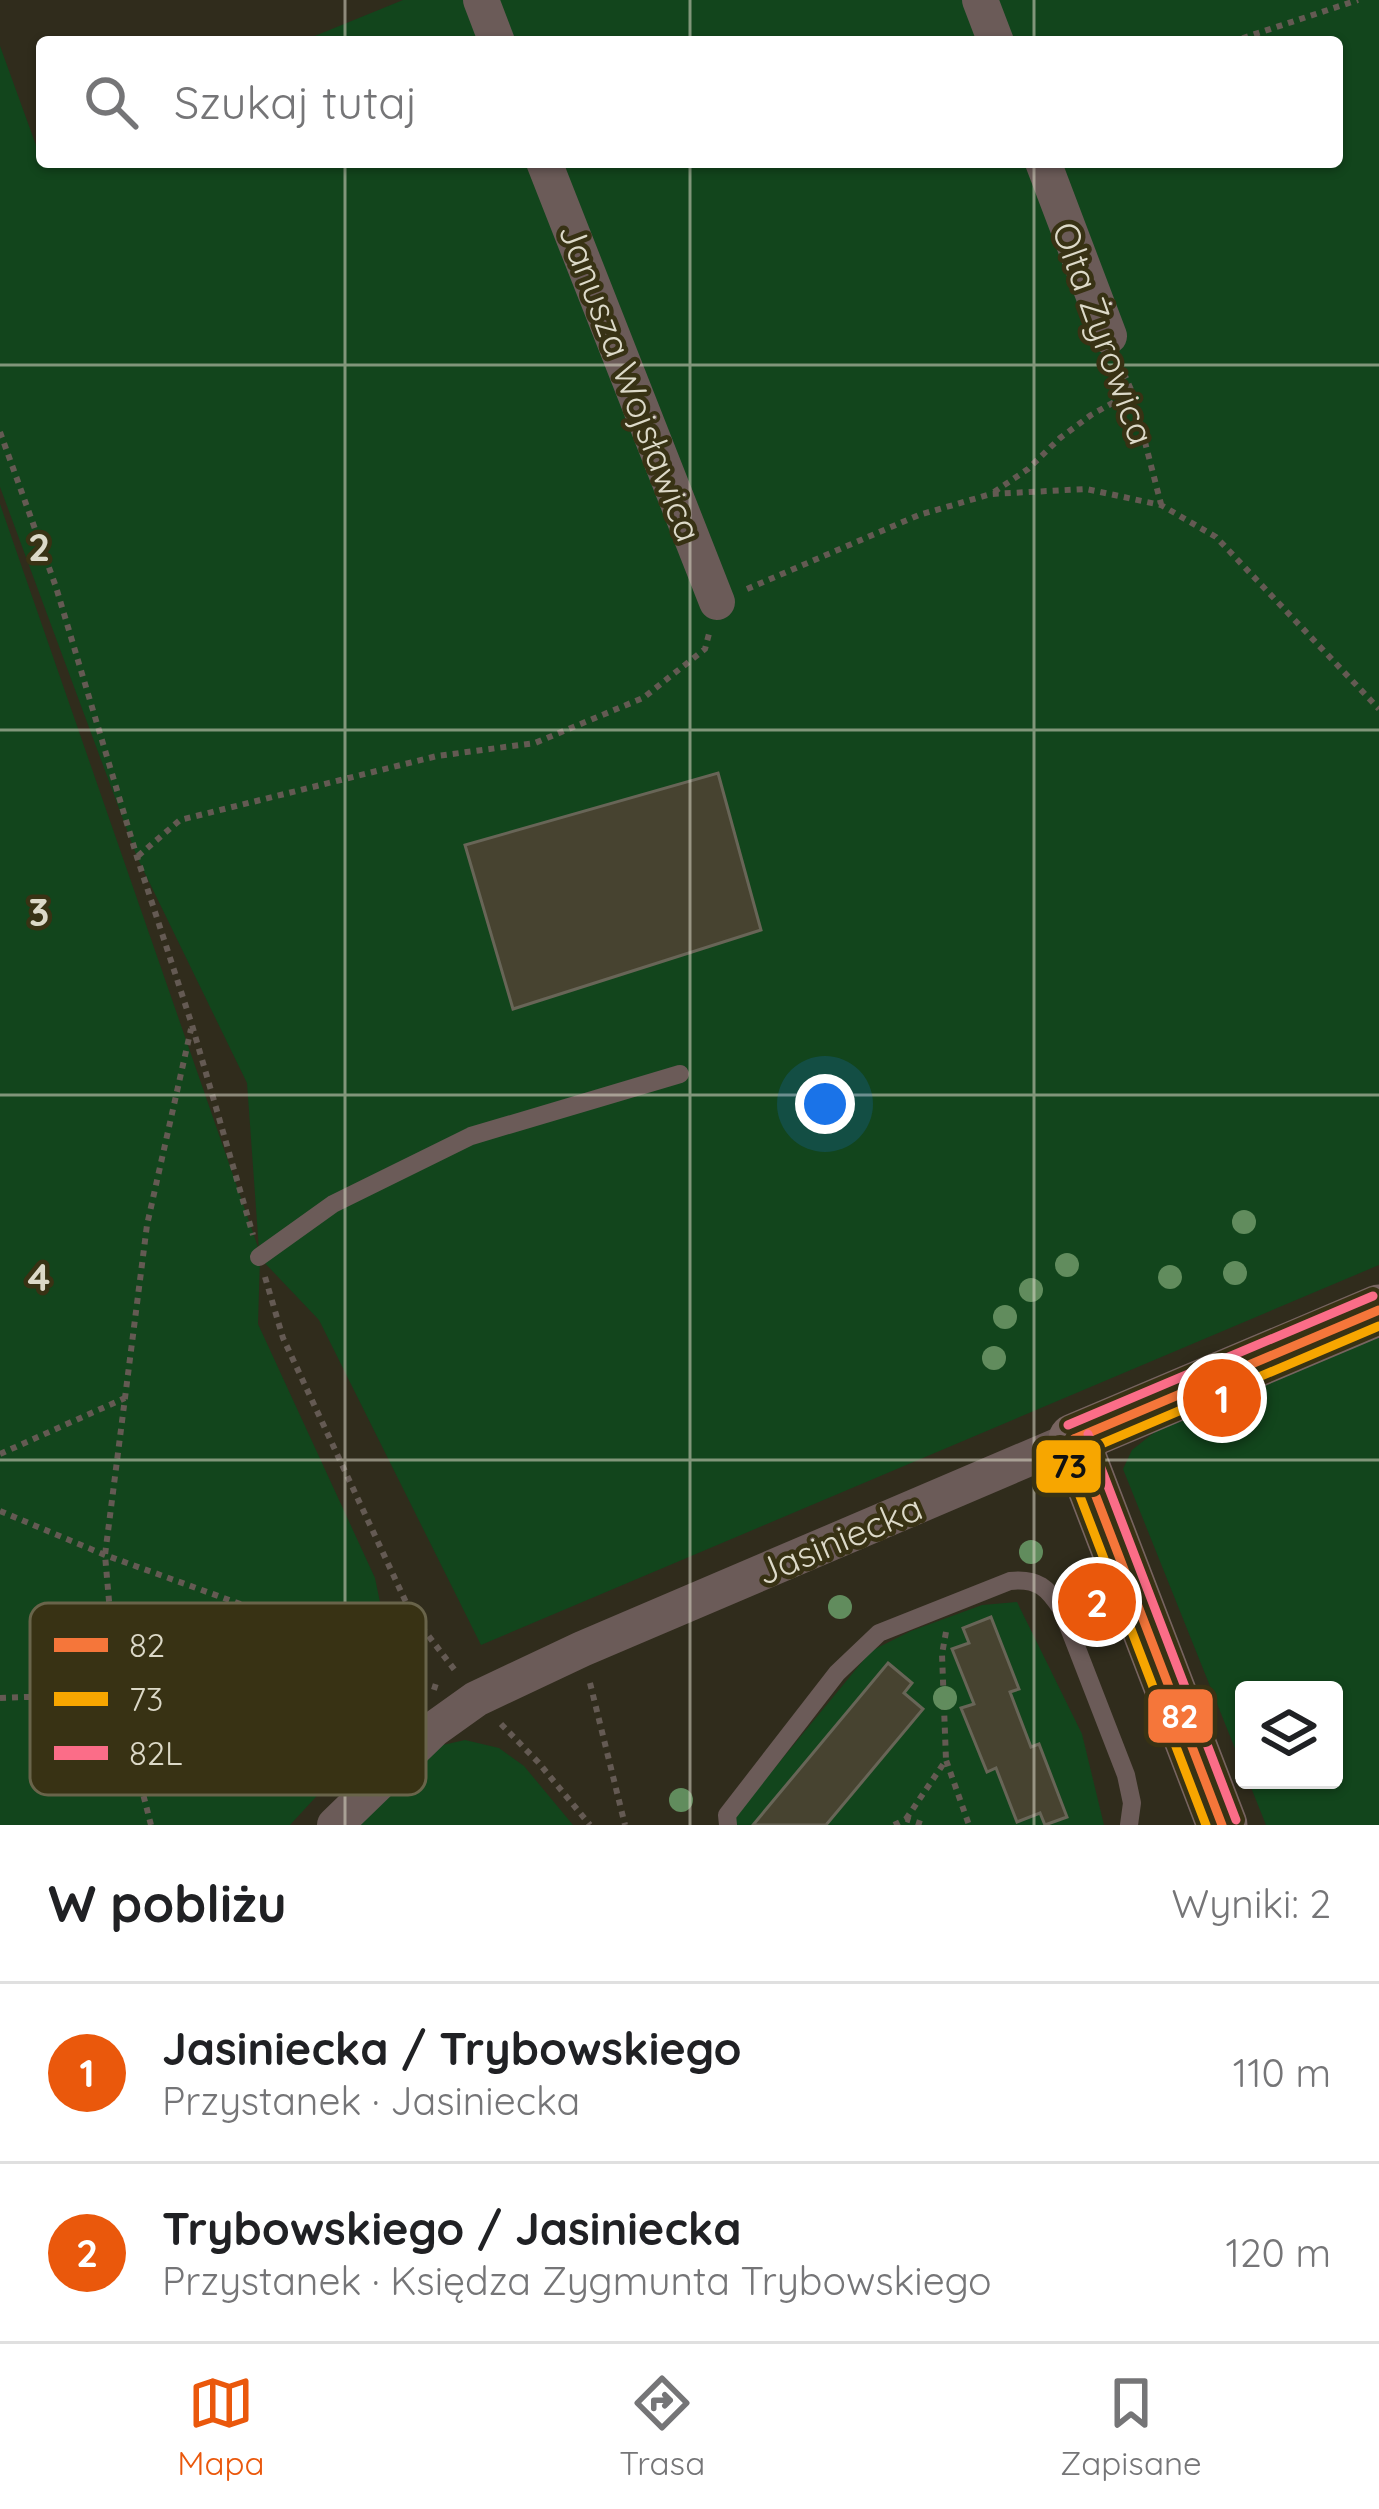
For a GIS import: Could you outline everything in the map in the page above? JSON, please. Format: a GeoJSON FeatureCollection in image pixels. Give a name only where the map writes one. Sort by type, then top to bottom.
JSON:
{"type":"FeatureCollection","features":[{"type":"Feature","properties":{"kind":"street"},"geometry":{"type":"LineString","coordinates":[[481,0],[495,36]]}},
{"type":"Feature","properties":{"kind":"street"},"geometry":{"type":"LineString","coordinates":[[980,0],[994,36]]}},
{"type":"Feature","properties":{"kind":"street","name":"Janusza Wojsławica"},"geometry":{"type":"LineString","coordinates":[[546,168],[717,602]]}},
{"type":"Feature","properties":{"kind":"street","name":"Olta Żyrowica"},"geometry":{"type":"LineString","coordinates":[[1044,168],[1109,336]]}},
{"type":"Feature","properties":{"kind":"street","name":"Jasiniecka"},"geometry":{"type":"LineString","coordinates":[[426,1737],[476,1700],[582,1649],[1379,1310]]}},
{"type":"Feature","properties":{"kind":"street"},"geometry":{"type":"LineString","coordinates":[[1074,1438],[1222,1825]]}},
{"type":"Feature","properties":{"kind":"street","name":"Jasiniecka"},"geometry":{"type":"LineString","coordinates":[[335,1825],[366,1795]]}},
{"type":"Feature","properties":{"kind":"lane"},"geometry":{"type":"LineString","coordinates":[[259,1257],[333,1204],[471,1136],[680,1074]]}},
{"type":"Feature","properties":{"kind":"lane"},"geometry":{"type":"LineString","coordinates":[[728,1825],[727,1815],[837,1673],[879,1633],[1010,1581],[1026,1579],[1050,1591],[1062,1610],[1126,1775],[1132,1803],[1129,1825]]}},
{"type":"Feature","properties":{"kind":"path"},"geometry":{"type":"LineString","coordinates":[[1249,36],[1358,0]]}},
{"type":"Feature","properties":{"kind":"path","name":"Olta Żyrowica"},"geometry":{"type":"LineString","coordinates":[[1109,336],[1132,392],[1161,505]]}},
{"type":"Feature","properties":{"kind":"path"},"geometry":{"type":"LineString","coordinates":[[992,494],[1091,415],[1132,392]]}},
{"type":"Feature","properties":{"kind":"path"},"geometry":{"type":"LineString","coordinates":[[0,432],[56,587],[283,1338],[406,1603]]}},
{"type":"Feature","properties":{"kind":"path"},"geometry":{"type":"LineString","coordinates":[[137,857],[180,820],[437,756],[535,743],[643,698],[705,649],[717,602],[919,515],[992,494],[1086,489],[1161,505],[1216,537],[1379,709]]}},
{"type":"Feature","properties":{"kind":"path"},"geometry":{"type":"LineString","coordinates":[[109,1603],[105,1555],[147,1226],[192,1025]]}},
{"type":"Feature","properties":{"kind":"path"},"geometry":{"type":"LineString","coordinates":[[0,1454],[125,1398]]}},
{"type":"Feature","properties":{"kind":"path"},"geometry":{"type":"LineString","coordinates":[[0,1511],[238,1603]]}},
{"type":"Feature","properties":{"kind":"path"},"geometry":{"type":"LineString","coordinates":[[951,1604],[942,1654],[946,1760],[969,1825]]}},
{"type":"Feature","properties":{"kind":"path"},"geometry":{"type":"LineString","coordinates":[[426,1633],[476,1700],[538,1762],[590,1825]]}},
{"type":"Feature","properties":{"kind":"path"},"geometry":{"type":"LineString","coordinates":[[582,1649],[625,1825]]}},
{"type":"Feature","properties":{"kind":"path"},"geometry":{"type":"LineString","coordinates":[[426,1684],[476,1700]]}},
{"type":"Feature","properties":{"kind":"path"},"geometry":{"type":"LineString","coordinates":[[0,1698],[30,1696]]}},
{"type":"Feature","properties":{"kind":"path"},"geometry":{"type":"LineString","coordinates":[[894,1825],[906,1819],[946,1760]]}},
{"type":"Feature","properties":{"kind":"path"},"geometry":{"type":"LineString","coordinates":[[144,1795],[152,1825]]}},
{"type":"Feature","properties":{"kind":"path"},"geometry":{"type":"LineString","coordinates":[[906,1819],[925,1825]]}},
{"type":"Feature","properties":{"kind":"green space"},"geometry":{"type":"Polygon","coordinates":[[[403,0],[1379,0],[1379,1265],[481,1645],[319,1320],[260,1258],[258,1324],[375,1578],[380,1603],[30,1603],[30,1795],[318,1795],[290,1825],[0,1825],[0,504],[259,1250],[247,1083],[137,857],[0,487],[0,46],[36,145],[36,168],[1343,168],[1343,36],[315,36],[403,0]]]}},
{"type":"Feature","properties":{"kind":"green space"},"geometry":{"type":"Polygon","coordinates":[[[1379,1337],[1379,1825],[1266,1825],[1252,1789],[1343,1789],[1343,1681],[1235,1681],[1235,1749],[1123,1469],[1132,1450],[1156,1431],[1379,1337]]]}},
{"type":"Feature","properties":{"kind":"green space"},"geometry":{"type":"Polygon","coordinates":[[[1017,1602],[1082,1734],[1104,1825],[732,1825],[871,1651],[982,1605],[1017,1602]]]}},
{"type":"Feature","properties":{"kind":"green space"},"geometry":{"type":"Polygon","coordinates":[[[465,1740],[499,1748],[524,1766],[573,1825],[358,1825],[388,1795],[426,1795],[426,1758],[438,1746],[465,1740]]]}},
{"type":"Feature","properties":{"kind":"building"},"geometry":{"type":"Polygon","coordinates":[[[718,773],[761,930],[513,1009],[465,845],[718,773]]]}},
{"type":"Feature","properties":{"kind":"building"},"geometry":{"type":"Polygon","coordinates":[[[991,1617],[1019,1689],[1010,1692],[1031,1747],[1039,1744],[1067,1817],[1045,1825],[1040,1813],[1017,1822],[996,1768],[987,1772],[961,1708],[974,1704],[952,1649],[969,1643],[963,1628],[991,1617]]]}},
{"type":"Feature","properties":{"kind":"building"},"geometry":{"type":"Polygon","coordinates":[[[888,1663],[912,1683],[904,1693],[923,1709],[826,1825],[753,1825],[888,1663]]]}},
{"type":"Feature","properties":{"kind":"transit line","name":"82L"},"geometry":{"type":"LineString","coordinates":[[1068,1425],[1373,1296]]}},
{"type":"Feature","properties":{"kind":"transit line","name":"82"},"geometry":{"type":"LineString","coordinates":[[1074,1439],[1379,1310]]}},
{"type":"Feature","properties":{"kind":"transit line","name":"73"},"geometry":{"type":"LineString","coordinates":[[1080,1453],[1379,1326]]}},
{"type":"Feature","properties":{"kind":"transit line","name":"82L"},"geometry":{"type":"LineString","coordinates":[[1088,1434],[1236,1820]]}},
{"type":"Feature","properties":{"kind":"transit line","name":"82"},"geometry":{"type":"LineString","coordinates":[[1074,1439],[1222,1825]]}},
{"type":"Feature","properties":{"kind":"transit line","name":"73"},"geometry":{"type":"LineString","coordinates":[[1060,1444],[1206,1825]]}},
{"type":"Feature","properties":{"kind":"place","name":"Jasiniecka / Trybowskiego"},"geometry":{"type":"Point","coordinates":[1222,1398]}},
{"type":"Feature","properties":{"kind":"place","name":"Trybowskiego / Jasiniecka"},"geometry":{"type":"Point","coordinates":[1097,1602]}}]}
